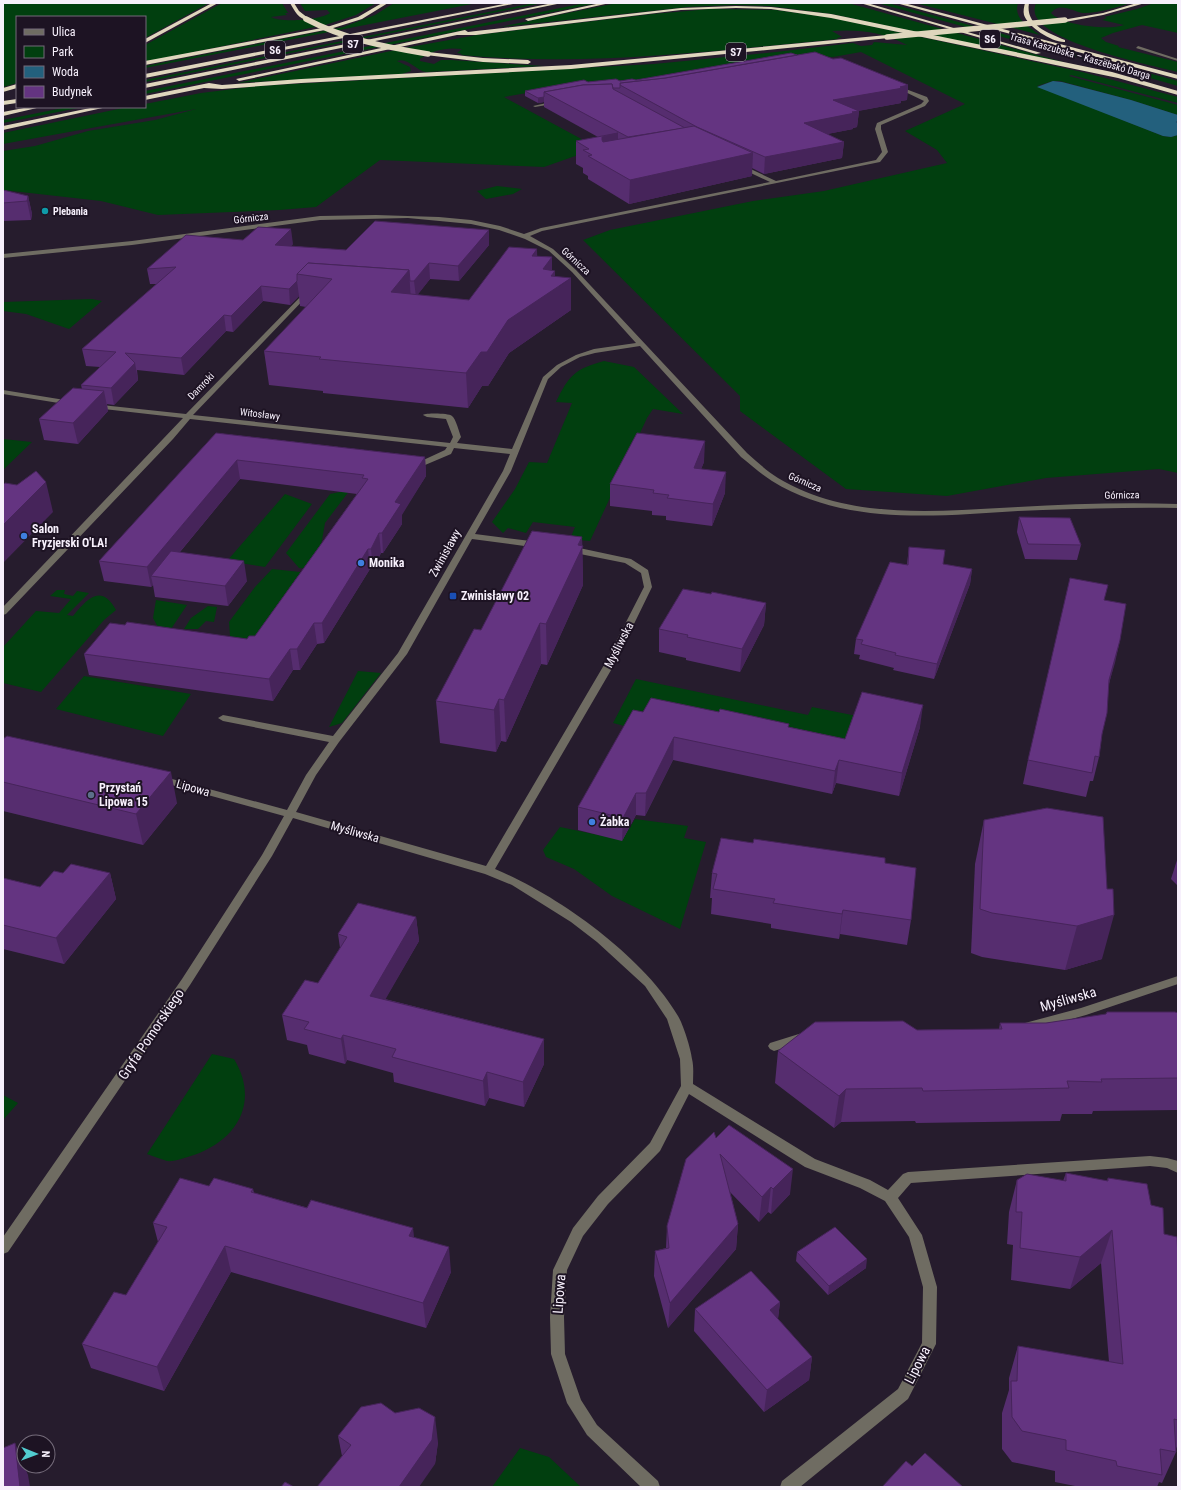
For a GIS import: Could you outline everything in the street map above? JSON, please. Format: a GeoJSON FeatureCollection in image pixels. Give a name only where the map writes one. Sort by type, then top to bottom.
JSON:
{"type":"FeatureCollection","features":[{"type":"Feature","properties":{"kind":"highway"},"geometry":{"type":"LineString","coordinates":[[146,40],[216,3]]}},
{"type":"Feature","properties":{"kind":"highway","name":"S7"},"geometry":{"type":"LineString","coordinates":[[292,3],[297,12],[306,19],[334,32],[356,40],[389,48],[428,54],[500,61],[623,62],[746,52],[1065,20],[1117,11],[1143,3]]}},
{"type":"Feature","properties":{"kind":"highway"},"geometry":{"type":"LineString","coordinates":[[146,63],[328,28],[360,18],[386,3]]}},
{"type":"Feature","properties":{"kind":"highway"},"geometry":{"type":"LineString","coordinates":[[404,25],[492,3]]}},
{"type":"Feature","properties":{"kind":"highway","name":"S6"},"geometry":{"type":"LineString","coordinates":[[146,76],[516,3]]}},
{"type":"Feature","properties":{"kind":"highway","name":"S7"},"geometry":{"type":"LineString","coordinates":[[146,86],[560,3]]}},
{"type":"Feature","properties":{"kind":"highway"},"geometry":{"type":"LineString","coordinates":[[521,21],[608,3]]}},
{"type":"Feature","properties":{"kind":"highway","name":"Trasa Kaszubska – Kaszëbskô Darga"},"geometry":{"type":"LineString","coordinates":[[862,3],[1178,92]]}},
{"type":"Feature","properties":{"kind":"highway","name":"Trasa Kaszubska – Kaszëbskô Darga"},"geometry":{"type":"LineString","coordinates":[[898,3],[1178,77]]}},
{"type":"Feature","properties":{"kind":"highway"},"geometry":{"type":"LineString","coordinates":[[1027,3],[1025,10],[1026,15],[1038,28],[1048,34],[1103,57]]}},
{"type":"Feature","properties":{"kind":"highway"},"geometry":{"type":"LineString","coordinates":[[459,34],[681,9],[736,7],[771,8],[831,16],[1118,76]]}},
{"type":"Feature","properties":{"kind":"highway","name":"S6"},"geometry":{"type":"LineString","coordinates":[[146,98],[513,22]]}},
{"type":"Feature","properties":{"kind":"highway"},"geometry":{"type":"LineString","coordinates":[[202,86],[222,87],[301,81],[571,67],[623,62]]}},
{"type":"Feature","properties":{"kind":"highway"},"geometry":{"type":"LineString","coordinates":[[3,90],[16,87]]}},
{"type":"Feature","properties":{"kind":"highway"},"geometry":{"type":"LineString","coordinates":[[3,103],[16,101]]}},
{"type":"Feature","properties":{"kind":"highway"},"geometry":{"type":"LineString","coordinates":[[3,114],[33,108]]}},
{"type":"Feature","properties":{"kind":"highway"},"geometry":{"type":"LineString","coordinates":[[3,128],[99,108]]}},
{"type":"Feature","properties":{"kind":"street"},"geometry":{"type":"LineString","coordinates":[[1138,47],[1153,54],[1178,60]]}},
{"type":"Feature","properties":{"kind":"street"},"geometry":{"type":"LineString","coordinates":[[524,236],[541,230],[878,161],[885,152],[878,129],[879,124],[923,105],[927,101],[925,98],[889,83]]}},
{"type":"Feature","properties":{"kind":"street"},"geometry":{"type":"LineString","coordinates":[[535,106],[563,101]]}},
{"type":"Feature","properties":{"kind":"street"},"geometry":{"type":"LineString","coordinates":[[734,164],[776,183]]}},
{"type":"Feature","properties":{"kind":"street","name":"Górnicza"},"geometry":{"type":"LineString","coordinates":[[3,256],[97,247],[306,220],[341,217],[405,216],[440,218],[506,230],[524,236],[551,251],[574,271],[744,455],[784,485],[822,500],[870,510],[908,514],[1086,506],[1178,506]]}},
{"type":"Feature","properties":{"kind":"street","name":"Damroki"},"geometry":{"type":"LineString","coordinates":[[3,612],[170,437],[188,416],[309,291],[317,291]]}},
{"type":"Feature","properties":{"kind":"street","name":"Zwinisławy"},"geometry":{"type":"LineString","coordinates":[[290,815],[311,775],[335,740],[402,654],[507,471],[545,378],[552,370],[567,361],[587,353],[640,344]]}},
{"type":"Feature","properties":{"kind":"street","name":"Witosławy"},"geometry":{"type":"LineString","coordinates":[[3,392],[85,405],[515,452]]}},
{"type":"Feature","properties":{"kind":"street"},"geometry":{"type":"LineString","coordinates":[[403,464],[418,466],[448,452],[458,437],[449,417],[427,415]]}},
{"type":"Feature","properties":{"kind":"street"},"geometry":{"type":"LineString","coordinates":[[470,536],[548,546]]}},
{"type":"Feature","properties":{"kind":"street","name":"Myśliwska"},"geometry":{"type":"LineString","coordinates":[[488,871],[609,665],[648,587],[645,572],[628,561],[563,548]]}},
{"type":"Feature","properties":{"kind":"street"},"geometry":{"type":"LineString","coordinates":[[224,718],[335,740]]}},
{"type":"Feature","properties":{"kind":"street","name":"Lipowa"},"geometry":{"type":"LineString","coordinates":[[149,776],[290,815]]}},
{"type":"Feature","properties":{"kind":"street","name":"Myśliwska"},"geometry":{"type":"LineString","coordinates":[[290,815],[342,828],[488,871],[516,882],[575,919],[601,939],[649,982]]}},
{"type":"Feature","properties":{"kind":"street","name":"Gryfa Pomorskiego"},"geometry":{"type":"LineString","coordinates":[[3,1248],[186,982],[267,856],[290,815]]}},
{"type":"Feature","properties":{"kind":"street","name":"Myśliwska"},"geometry":{"type":"LineString","coordinates":[[1019,1029],[1082,1012],[1178,980]]}},
{"type":"Feature","properties":{"kind":"street","name":"Lipowa"},"geometry":{"type":"LineString","coordinates":[[649,982],[673,1018],[686,1059],[687,1086],[655,1147],[603,1200],[578,1232],[560,1270],[557,1317],[558,1354],[575,1404],[592,1430],[652,1487]]}},
{"type":"Feature","properties":{"kind":"street"},"geometry":{"type":"LineString","coordinates":[[774,1046],[810,1036],[817,1036]]}},
{"type":"Feature","properties":{"kind":"street","name":"Lipowa"},"geometry":{"type":"LineString","coordinates":[[687,1086],[810,1163],[865,1184],[890,1197],[915,1236],[930,1287],[929,1344],[902,1394],[788,1487]]}},
{"type":"Feature","properties":{"kind":"street"},"geometry":{"type":"LineString","coordinates":[[890,1197],[908,1178],[1150,1161],[1167,1162],[1178,1167]]}},
{"type":"Feature","properties":{"kind":"green space"},"geometry":{"type":"Polygon","coordinates":[[[3,3],[209,3],[146,37],[146,16],[16,16],[16,83],[3,87],[3,3]]]}},
{"type":"Feature","properties":{"kind":"green space"},"geometry":{"type":"Polygon","coordinates":[[[222,3],[282,3],[288,13],[285,13],[287,15],[271,17],[283,20],[301,20],[330,13],[327,10],[305,11],[300,3],[376,3],[356,15],[325,25],[146,62],[146,44],[222,3]]]}},
{"type":"Feature","properties":{"kind":"green space"},"geometry":{"type":"Polygon","coordinates":[[[394,3],[477,3],[146,68],[146,66],[343,27],[375,15],[394,3]]]}},
{"type":"Feature","properties":{"kind":"green space"},"geometry":{"type":"Polygon","coordinates":[[[534,3],[543,3],[146,82],[146,80],[534,3]]]}},
{"type":"Feature","properties":{"kind":"green space"},"geometry":{"type":"Polygon","coordinates":[[[585,3],[598,3],[146,94],[146,91],[585,3]]]}},
{"type":"Feature","properties":{"kind":"green space"},"geometry":{"type":"Polygon","coordinates":[[[617,3],[848,3],[1063,62],[1060,63],[832,14],[769,6],[734,5],[688,7],[500,27],[617,3]]]}},
{"type":"Feature","properties":{"kind":"green space"},"geometry":{"type":"Polygon","coordinates":[[[877,3],[888,3],[1178,81],[1178,86],[1094,62],[877,3]]]}},
{"type":"Feature","properties":{"kind":"green space"},"geometry":{"type":"Polygon","coordinates":[[[915,3],[1018,3],[1017,9],[1020,18],[1027,26],[1040,35],[915,3]]]}},
{"type":"Feature","properties":{"kind":"green space"},"geometry":{"type":"Polygon","coordinates":[[[1036,3],[1131,3],[1108,10],[1084,13],[1062,7],[1051,13],[1056,17],[1075,24],[1097,27],[1117,27],[1124,25],[1102,20],[1107,18],[1104,17],[1154,3],[1178,3],[1178,33],[1142,25],[1101,38],[1106,42],[1119,46],[1118,47],[1178,62],[1178,72],[1124,59],[1062,37],[1047,28],[1037,18],[1035,14],[1036,3]]]}},
{"type":"Feature","properties":{"kind":"green space"},"geometry":{"type":"Polygon","coordinates":[[[710,9],[776,10],[833,18],[1082,72],[1178,97],[1178,103],[1071,75],[1069,76],[1178,105],[1178,115],[1131,100],[1060,81],[1053,81],[1037,86],[1163,136],[1171,137],[1178,135],[1178,473],[1159,469],[1046,478],[947,496],[846,489],[740,411],[740,396],[583,240],[610,230],[753,201],[824,191],[947,163],[937,150],[905,131],[965,104],[861,52],[833,57],[796,56],[651,83],[578,84],[504,97],[598,148],[544,167],[380,160],[316,207],[158,215],[101,201],[3,190],[3,151],[35,146],[88,131],[155,120],[196,109],[3,144],[3,133],[123,108],[146,108],[146,104],[201,93],[258,86],[654,64],[853,43],[861,46],[872,45],[874,42],[907,45],[880,34],[842,30],[832,31],[842,37],[837,38],[838,39],[650,56],[555,59],[508,58],[461,55],[462,54],[457,53],[462,49],[451,48],[430,53],[420,59],[420,61],[434,64],[441,60],[451,60],[544,66],[426,72],[408,62],[401,60],[397,61],[410,67],[411,71],[402,74],[237,83],[410,47],[477,35],[653,14],[710,9]]]}},
{"type":"Feature","properties":{"kind":"green space"},"geometry":{"type":"Polygon","coordinates":[[[63,108],[78,108],[3,123],[3,120],[63,108]]]}},
{"type":"Feature","properties":{"kind":"green space"},"geometry":{"type":"Polygon","coordinates":[[[497,186],[522,189],[513,194],[486,199],[477,191],[497,186]]]}},
{"type":"Feature","properties":{"kind":"green space"},"geometry":{"type":"Polygon","coordinates":[[[92,299],[102,301],[69,329],[26,314],[3,311],[3,302],[92,299]]]}},
{"type":"Feature","properties":{"kind":"green space"},"geometry":{"type":"Polygon","coordinates":[[[604,361],[634,367],[683,414],[653,409],[647,418],[590,541],[570,539],[575,527],[533,522],[526,533],[508,528],[503,533],[492,522],[515,489],[529,462],[547,463],[572,403],[556,402],[565,385],[579,370],[604,361]]]}},
{"type":"Feature","properties":{"kind":"green space"},"geometry":{"type":"Polygon","coordinates":[[[3,439],[32,442],[3,470],[3,439]]]}},
{"type":"Feature","properties":{"kind":"green space"},"geometry":{"type":"Polygon","coordinates":[[[350,490],[325,523],[318,563],[313,569],[299,568],[286,553],[330,494],[350,490]]]}},
{"type":"Feature","properties":{"kind":"green space"},"geometry":{"type":"Polygon","coordinates":[[[285,494],[312,504],[265,567],[227,561],[285,494]]]}},
{"type":"Feature","properties":{"kind":"green space"},"geometry":{"type":"Polygon","coordinates":[[[272,569],[310,573],[309,584],[232,662],[229,622],[255,587],[272,569]]]}},
{"type":"Feature","properties":{"kind":"green space"},"geometry":{"type":"Polygon","coordinates":[[[57,590],[65,590],[64,594],[73,596],[77,591],[89,593],[67,615],[73,616],[94,596],[105,597],[116,610],[104,620],[41,692],[3,683],[3,647],[36,611],[59,613],[71,599],[50,596],[57,590]]]}},
{"type":"Feature","properties":{"kind":"green space"},"geometry":{"type":"Polygon","coordinates":[[[156,600],[187,605],[171,629],[159,629],[153,618],[156,600]]]}},
{"type":"Feature","properties":{"kind":"green space"},"geometry":{"type":"Polygon","coordinates":[[[208,606],[217,607],[214,622],[206,621],[198,629],[184,629],[191,618],[208,606]]]}},
{"type":"Feature","properties":{"kind":"green space"},"geometry":{"type":"Polygon","coordinates":[[[358,671],[381,673],[342,723],[329,727],[358,671]]]}},
{"type":"Feature","properties":{"kind":"green space"},"geometry":{"type":"Polygon","coordinates":[[[84,676],[191,694],[163,736],[56,709],[84,676]]]}},
{"type":"Feature","properties":{"kind":"green space"},"geometry":{"type":"Polygon","coordinates":[[[636,679],[808,715],[812,707],[857,716],[842,760],[643,731],[613,723],[636,679]]]}},
{"type":"Feature","properties":{"kind":"green space"},"geometry":{"type":"Polygon","coordinates":[[[635,819],[688,826],[684,838],[706,842],[680,929],[612,896],[574,869],[546,857],[543,850],[560,827],[622,840],[635,819]]]}},
{"type":"Feature","properties":{"kind":"green space"},"geometry":{"type":"Polygon","coordinates":[[[212,1054],[234,1059],[242,1075],[245,1090],[244,1104],[240,1118],[222,1140],[194,1155],[173,1161],[167,1161],[147,1154],[212,1054]]]}},
{"type":"Feature","properties":{"kind":"green space"},"geometry":{"type":"Polygon","coordinates":[[[3,1095],[18,1103],[3,1120],[3,1095]]]}},
{"type":"Feature","properties":{"kind":"green space"},"geometry":{"type":"Polygon","coordinates":[[[520,1448],[549,1457],[581,1487],[492,1487],[520,1448]]]}},
{"type":"Feature","properties":{"kind":"water"},"geometry":{"type":"Polygon","coordinates":[[[1053,81],[1131,100],[1178,115],[1178,121],[1176,122],[1178,123],[1178,135],[1171,137],[1163,136],[1037,87],[1053,81]]]}},
{"type":"Feature","properties":{"kind":"building"},"geometry":{"type":"Polygon","coordinates":[[[815,52],[833,59],[841,58],[908,85],[900,87],[903,88],[833,100],[859,111],[804,123],[844,142],[765,157],[697,127],[620,85],[620,83],[665,78],[815,52]]]}},
{"type":"Feature","properties":{"kind":"building"},"geometry":{"type":"Polygon","coordinates":[[[791,53],[797,55],[665,78],[620,83],[620,88],[613,88],[612,84],[583,85],[544,92],[544,97],[538,98],[525,91],[584,80],[588,82],[616,79],[620,81],[632,79],[636,80],[791,53]]]}},
{"type":"Feature","properties":{"kind":"building"},"geometry":{"type":"Polygon","coordinates":[[[612,84],[613,89],[685,128],[628,137],[544,92],[583,85],[612,84]]]}},
{"type":"Feature","properties":{"kind":"building"},"geometry":{"type":"Polygon","coordinates":[[[694,126],[753,153],[630,180],[588,156],[592,155],[583,150],[589,149],[576,141],[618,133],[602,137],[603,142],[694,126]]]}},
{"type":"Feature","properties":{"kind":"building"},"geometry":{"type":"Polygon","coordinates":[[[3,190],[28,196],[27,201],[3,203],[3,190]]]}},
{"type":"Feature","properties":{"kind":"building"},"geometry":{"type":"Polygon","coordinates":[[[375,221],[489,230],[458,266],[429,263],[414,281],[410,281],[409,270],[308,263],[297,274],[297,281],[289,289],[261,286],[231,316],[224,315],[181,358],[125,353],[135,363],[111,388],[81,385],[116,352],[82,349],[176,267],[147,269],[186,235],[243,240],[258,227],[291,229],[275,245],[346,250],[375,221]]]}},
{"type":"Feature","properties":{"kind":"building"},"geometry":{"type":"Polygon","coordinates":[[[509,247],[537,249],[532,256],[552,257],[543,269],[555,271],[551,276],[571,278],[508,320],[487,352],[481,352],[466,373],[319,359],[321,357],[264,351],[332,279],[297,274],[308,263],[409,270],[391,292],[469,300],[509,247]]]}},
{"type":"Feature","properties":{"kind":"building"},"geometry":{"type":"Polygon","coordinates":[[[73,388],[104,391],[73,423],[39,419],[73,388]]]}},
{"type":"Feature","properties":{"kind":"building"},"geometry":{"type":"Polygon","coordinates":[[[216,433],[425,457],[395,502],[401,504],[382,533],[379,533],[371,549],[368,549],[322,623],[314,623],[297,649],[290,649],[269,679],[84,654],[110,623],[125,625],[127,622],[247,639],[249,636],[255,636],[368,479],[362,478],[364,475],[237,460],[147,567],[99,561],[216,433]]]}},
{"type":"Feature","properties":{"kind":"building"},"geometry":{"type":"Polygon","coordinates":[[[637,433],[705,441],[694,468],[726,472],[713,504],[667,498],[669,495],[653,493],[654,490],[610,484],[637,433]]]}},
{"type":"Feature","properties":{"kind":"building"},"geometry":{"type":"Polygon","coordinates":[[[36,471],[46,482],[3,525],[3,485],[5,483],[17,485],[36,471]]]}},
{"type":"Feature","properties":{"kind":"building"},"geometry":{"type":"Polygon","coordinates":[[[1019,517],[1070,518],[1081,545],[1028,544],[1019,517]]]}},
{"type":"Feature","properties":{"kind":"building"},"geometry":{"type":"Polygon","coordinates":[[[532,531],[582,537],[578,545],[583,546],[546,624],[540,623],[504,700],[499,699],[494,710],[436,701],[474,629],[481,630],[532,531]]]}},
{"type":"Feature","properties":{"kind":"building"},"geometry":{"type":"Polygon","coordinates":[[[909,547],[945,550],[943,564],[972,569],[937,664],[895,655],[896,653],[861,644],[863,640],[856,639],[890,562],[908,565],[909,547]]]}},
{"type":"Feature","properties":{"kind":"building"},"geometry":{"type":"Polygon","coordinates":[[[171,551],[244,561],[225,586],[151,576],[171,551]]]}},
{"type":"Feature","properties":{"kind":"building"},"geometry":{"type":"Polygon","coordinates":[[[1070,578],[1108,585],[1104,600],[1126,604],[1120,640],[1109,680],[1107,713],[1099,757],[1095,756],[1092,773],[1028,760],[1070,578]]]}},
{"type":"Feature","properties":{"kind":"building"},"geometry":{"type":"Polygon","coordinates":[[[683,589],[711,594],[712,592],[766,603],[742,649],[687,637],[688,635],[659,629],[683,589]]]}},
{"type":"Feature","properties":{"kind":"building"},"geometry":{"type":"Polygon","coordinates":[[[862,692],[923,705],[902,773],[839,760],[835,771],[674,737],[646,793],[636,793],[623,818],[578,807],[633,710],[643,712],[651,698],[719,712],[720,709],[789,724],[788,727],[845,739],[862,692]]]}},
{"type":"Feature","properties":{"kind":"building"},"geometry":{"type":"Polygon","coordinates":[[[7,736],[171,772],[136,814],[3,782],[3,739],[7,736]]]}},
{"type":"Feature","properties":{"kind":"building"},"geometry":{"type":"Polygon","coordinates":[[[1047,808],[1103,817],[1107,889],[1113,889],[1114,915],[1077,926],[992,913],[980,909],[984,820],[1047,808]]]}},
{"type":"Feature","properties":{"kind":"building"},"geometry":{"type":"Polygon","coordinates":[[[721,838],[753,843],[754,839],[885,858],[885,863],[916,868],[911,920],[843,910],[842,914],[773,903],[775,899],[713,889],[717,874],[712,873],[721,838]]]}},
{"type":"Feature","properties":{"kind":"building"},"geometry":{"type":"Polygon","coordinates":[[[71,864],[110,873],[56,938],[3,925],[3,878],[40,887],[54,871],[63,873],[71,864]]]}},
{"type":"Feature","properties":{"kind":"building"},"geometry":{"type":"Polygon","coordinates":[[[358,903],[416,917],[370,996],[544,1039],[523,1082],[487,1072],[483,1081],[392,1057],[396,1049],[343,1035],[341,1039],[304,1029],[309,1022],[282,1015],[305,980],[318,983],[347,937],[338,934],[358,903]]]}},
{"type":"Feature","properties":{"kind":"building"},"geometry":{"type":"Polygon","coordinates":[[[1107,1012],[1178,1013],[1178,1078],[1101,1079],[1102,1082],[1067,1081],[1069,1088],[923,1091],[922,1088],[846,1089],[839,1096],[778,1051],[815,1022],[903,1021],[917,1030],[1002,1029],[1000,1023],[1046,1023],[1106,1014],[1107,1012]]]}},
{"type":"Feature","properties":{"kind":"building"},"geometry":{"type":"Polygon","coordinates":[[[729,1125],[793,1169],[773,1189],[771,1187],[762,1197],[720,1154],[738,1224],[670,1303],[655,1251],[669,1248],[667,1226],[686,1159],[714,1132],[716,1138],[729,1125]]]}},
{"type":"Feature","properties":{"kind":"building"},"geometry":{"type":"Polygon","coordinates":[[[1066,1173],[1108,1181],[1108,1178],[1147,1184],[1151,1205],[1163,1208],[1164,1234],[1177,1237],[1178,1420],[1174,1419],[1176,1452],[1160,1449],[1162,1475],[1117,1466],[1116,1461],[1066,1450],[1066,1440],[1022,1431],[1012,1417],[1011,1381],[1017,1381],[1018,1346],[1123,1364],[1112,1230],[1080,1257],[1020,1248],[1022,1212],[1016,1212],[1017,1180],[1027,1174],[1066,1181],[1066,1173]]]}},
{"type":"Feature","properties":{"kind":"building"},"geometry":{"type":"Polygon","coordinates":[[[180,1178],[209,1186],[214,1178],[253,1189],[251,1192],[307,1208],[311,1200],[413,1228],[409,1236],[449,1247],[423,1303],[225,1246],[157,1367],[82,1344],[114,1292],[126,1295],[167,1227],[153,1223],[180,1178]]]}},
{"type":"Feature","properties":{"kind":"building"},"geometry":{"type":"Polygon","coordinates":[[[835,1227],[867,1259],[829,1286],[797,1252],[835,1227]]]}},
{"type":"Feature","properties":{"kind":"building"},"geometry":{"type":"Polygon","coordinates":[[[751,1271],[780,1302],[770,1310],[812,1357],[767,1390],[695,1309],[751,1271]]]}},
{"type":"Feature","properties":{"kind":"building"},"geometry":{"type":"Polygon","coordinates":[[[381,1403],[395,1413],[419,1408],[435,1417],[432,1440],[399,1487],[317,1487],[351,1445],[338,1436],[361,1407],[381,1403]]]}},
{"type":"Feature","properties":{"kind":"building"},"geometry":{"type":"Polygon","coordinates":[[[15,1443],[16,1474],[19,1474],[20,1487],[3,1487],[3,1448],[15,1443]]]}},
{"type":"Feature","properties":{"kind":"building"},"geometry":{"type":"Polygon","coordinates":[[[925,1453],[963,1487],[882,1487],[906,1461],[912,1466],[925,1453]]]}},
{"type":"Feature","properties":{"kind":"building"},"geometry":{"type":"Polygon","coordinates":[[[285,1482],[294,1487],[281,1487],[285,1482]]]}},
{"type":"Feature","properties":{"kind":"place","name":"Plebania"},"geometry":{"type":"Point","coordinates":[45,211]}},
{"type":"Feature","properties":{"kind":"place","name":"Salon Fryzjerski O'LA!"},"geometry":{"type":"Point","coordinates":[24,536]}},
{"type":"Feature","properties":{"kind":"place","name":"Monika"},"geometry":{"type":"Point","coordinates":[361,563]}},
{"type":"Feature","properties":{"kind":"place","name":"Zwinisławy 02"},"geometry":{"type":"Point","coordinates":[453,596]}},
{"type":"Feature","properties":{"kind":"place","name":"Przystań Lipowa 15"},"geometry":{"type":"Point","coordinates":[91,795]}},
{"type":"Feature","properties":{"kind":"place","name":"Żabka"},"geometry":{"type":"Point","coordinates":[592,822]}}]}
